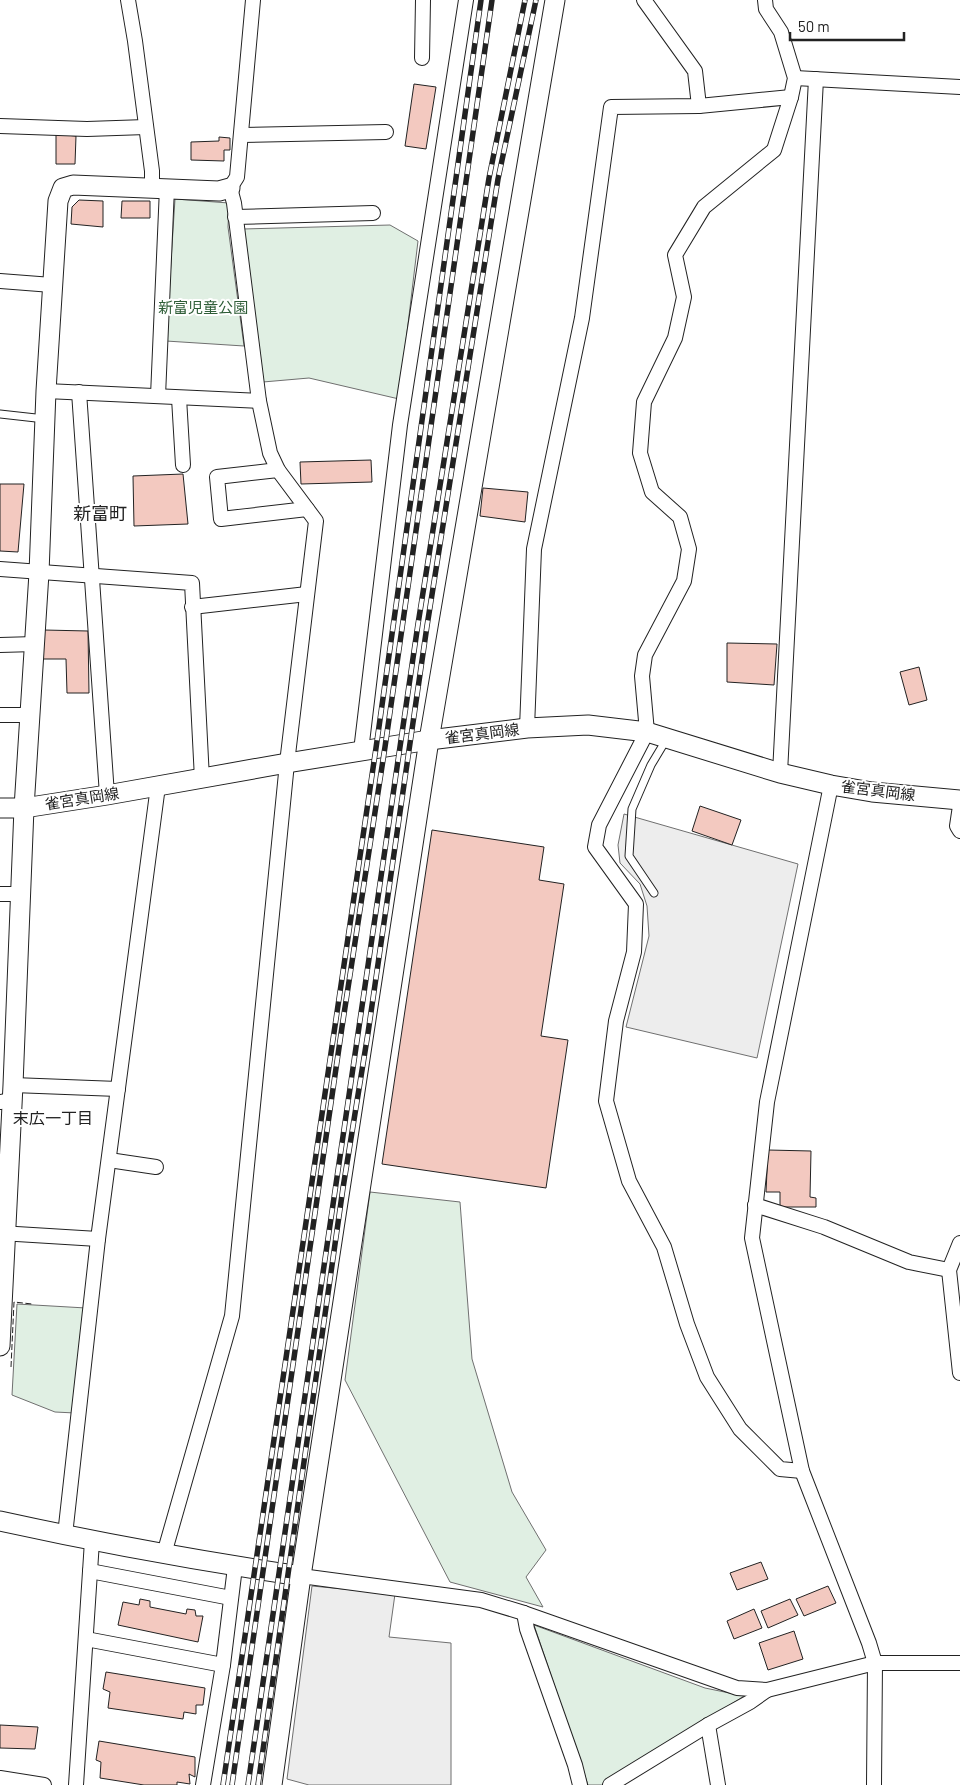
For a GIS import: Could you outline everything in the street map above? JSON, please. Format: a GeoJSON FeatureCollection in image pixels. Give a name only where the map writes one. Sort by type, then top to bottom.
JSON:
{"type":"FeatureCollection","features":[{"type":"Feature","properties":{"kind":"street"},"geometry":{"type":"LineString","coordinates":[[128,0],[152,171],[159,187],[158,396]]}},
{"type":"Feature","properties":{"kind":"street"},"geometry":{"type":"LineString","coordinates":[[0,1346],[9,1096],[24,808],[39,573],[46,391],[58,201],[63,188],[73,184],[219,191],[230,188],[237,177],[253,0]]}},
{"type":"Feature","properties":{"kind":"street"},"geometry":{"type":"LineString","coordinates":[[422,58],[423,0]]}},
{"type":"Feature","properties":{"kind":"street"},"geometry":{"type":"LineString","coordinates":[[361,751],[400,425],[466,0]]}},
{"type":"Feature","properties":{"kind":"street"},"geometry":{"type":"LineString","coordinates":[[272,1785],[429,740],[555,0]]}},
{"type":"Feature","properties":{"kind":"street"},"geometry":{"type":"LineString","coordinates":[[644,0],[695,72],[699,106]]}},
{"type":"Feature","properties":{"kind":"street"},"geometry":{"type":"LineString","coordinates":[[765,0],[766,9],[781,32],[796,78],[774,150],[704,207],[675,255],[684,297],[675,338],[644,402],[640,452],[652,492],[680,517],[690,549],[684,581],[646,656],[642,676],[647,732],[599,825],[595,847],[636,904],[634,952],[616,1021],[606,1102],[628,1181],[664,1247],[687,1324],[707,1377],[740,1429],[780,1469],[802,1471]]}},
{"type":"Feature","properties":{"kind":"street"},"geometry":{"type":"LineString","coordinates":[[796,78],[960,87]]}},
{"type":"Feature","properties":{"kind":"street"},"geometry":{"type":"LineString","coordinates":[[780,773],[816,79]]}},
{"type":"Feature","properties":{"kind":"street"},"geometry":{"type":"LineString","coordinates":[[528,728],[534,549],[582,318],[611,107],[699,106],[791,97]]}},
{"type":"Feature","properties":{"kind":"street"},"geometry":{"type":"LineString","coordinates":[[0,126],[87,129],[146,128]]}},
{"type":"Feature","properties":{"kind":"street"},"geometry":{"type":"LineString","coordinates":[[241,134],[386,132]]}},
{"type":"Feature","properties":{"kind":"street"},"geometry":{"type":"LineString","coordinates":[[164,1554],[232,1316],[287,763],[316,522],[278,470],[270,453],[259,401],[234,204],[230,188]]}},
{"type":"Feature","properties":{"kind":"street"},"geometry":{"type":"LineString","coordinates":[[235,217],[373,213]]}},
{"type":"Feature","properties":{"kind":"street"},"geometry":{"type":"LineString","coordinates":[[0,281],[52,285]]}},
{"type":"Feature","properties":{"kind":"street"},"geometry":{"type":"LineString","coordinates":[[46,391],[259,401]]}},
{"type":"Feature","properties":{"kind":"street"},"geometry":{"type":"LineString","coordinates":[[79,392],[107,795]]}},
{"type":"Feature","properties":{"kind":"street"},"geometry":{"type":"LineString","coordinates":[[179,398],[183,465]]}},
{"type":"Feature","properties":{"kind":"street"},"geometry":{"type":"LineString","coordinates":[[278,470],[217,477],[221,520],[306,509]]}},
{"type":"Feature","properties":{"kind":"street"},"geometry":{"type":"LineString","coordinates":[[0,570],[192,582],[202,779]]}},
{"type":"Feature","properties":{"kind":"street"},"geometry":{"type":"LineString","coordinates":[[192,607],[307,594]]}},
{"type":"Feature","properties":{"kind":"street"},"geometry":{"type":"LineString","coordinates":[[0,645],[35,644]]}},
{"type":"Feature","properties":{"kind":"street"},"geometry":{"type":"LineString","coordinates":[[0,715],[30,715]]}},
{"type":"Feature","properties":{"kind":"street","name":"雀宮真岡線"},"geometry":{"type":"LineString","coordinates":[[0,808],[24,808],[107,795],[429,740],[528,728],[588,725],[647,732],[780,773],[831,785],[872,792],[960,800]]}},
{"type":"Feature","properties":{"kind":"street"},"geometry":{"type":"LineString","coordinates":[[831,785],[767,1102],[752,1238],[802,1471],[870,1643],[875,1664],[874,1785]]}},
{"type":"Feature","properties":{"kind":"street"},"geometry":{"type":"LineString","coordinates":[[65,1535],[98,1239],[158,786]]}},
{"type":"Feature","properties":{"kind":"street"},"geometry":{"type":"LineString","coordinates":[[960,806],[957,826],[960,831]]}},
{"type":"Feature","properties":{"kind":"street"},"geometry":{"type":"LineString","coordinates":[[0,894],[21,894]]}},
{"type":"Feature","properties":{"kind":"street"},"geometry":{"type":"LineString","coordinates":[[9,1096],[118,1089]]}},
{"type":"Feature","properties":{"kind":"street"},"geometry":{"type":"LineString","coordinates":[[109,1160],[156,1167]]}},
{"type":"Feature","properties":{"kind":"street"},"geometry":{"type":"LineString","coordinates":[[755,1205],[824,1227],[909,1262],[949,1270]]}},
{"type":"Feature","properties":{"kind":"street"},"geometry":{"type":"LineString","coordinates":[[3,1234],[98,1239]]}},
{"type":"Feature","properties":{"kind":"street"},"geometry":{"type":"LineString","coordinates":[[960,1243],[949,1270],[960,1373]]}},
{"type":"Feature","properties":{"kind":"street"},"geometry":{"type":"LineString","coordinates":[[0,1520],[92,1541],[235,1567],[481,1600],[524,1613],[737,1688],[766,1690],[875,1664],[960,1663]]}},
{"type":"Feature","properties":{"kind":"street"},"geometry":{"type":"LineString","coordinates":[[76,1785],[92,1541]]}},
{"type":"Feature","properties":{"kind":"street"},"geometry":{"type":"LineString","coordinates":[[203,1785],[223,1665],[235,1567]]}},
{"type":"Feature","properties":{"kind":"street"},"geometry":{"type":"LineString","coordinates":[[90,1571],[231,1598]]}},
{"type":"Feature","properties":{"kind":"street"},"geometry":{"type":"LineString","coordinates":[[524,1613],[527,1629],[575,1765],[580,1785]]}},
{"type":"Feature","properties":{"kind":"street"},"geometry":{"type":"LineString","coordinates":[[86,1638],[223,1665]]}},
{"type":"Feature","properties":{"kind":"street"},"geometry":{"type":"LineString","coordinates":[[610,1785],[708,1725],[750,1702],[766,1690]]}},
{"type":"Feature","properties":{"kind":"street"},"geometry":{"type":"LineString","coordinates":[[708,1725],[718,1785]]}},
{"type":"Feature","properties":{"kind":"street"},"geometry":{"type":"LineString","coordinates":[[0,1778],[44,1785]]}},
{"type":"Feature","properties":{"kind":"lane"},"geometry":{"type":"LineString","coordinates":[[0,414],[46,419]]}},
{"type":"Feature","properties":{"kind":"lane"},"geometry":{"type":"LineString","coordinates":[[654,894],[629,856],[632,809],[651,765],[667,738]]}},
{"type":"Feature","properties":{"kind":"green space","name":"新富児童公園"},"geometry":{"type":"Polygon","coordinates":[[[175,199],[229,203],[228,227],[244,346],[166,341],[175,199]]]}},
{"type":"Feature","properties":{"kind":"green space"},"geometry":{"type":"Polygon","coordinates":[[[390,225],[418,241],[399,399],[309,378],[263,382],[243,229],[390,225]]]}},
{"type":"Feature","properties":{"kind":"green space"},"geometry":{"type":"Polygon","coordinates":[[[370,1192],[460,1202],[472,1359],[512,1492],[546,1550],[526,1577],[543,1607],[450,1582],[345,1380],[370,1192]]]}},
{"type":"Feature","properties":{"kind":"green space"},"geometry":{"type":"Polygon","coordinates":[[[17,1304],[86,1308],[75,1413],[55,1412],[12,1395],[17,1304]]]}},
{"type":"Feature","properties":{"kind":"green space"},"geometry":{"type":"Polygon","coordinates":[[[534,1625],[705,1688],[744,1696],[604,1785],[588,1785],[534,1625]]]}},
{"type":"Feature","properties":{"kind":"shaded area"},"geometry":{"type":"Polygon","coordinates":[[[624,814],[798,864],[757,1058],[626,1027],[649,936],[647,906],[640,884],[620,863],[618,845],[624,814]]]}},
{"type":"Feature","properties":{"kind":"shaded area"},"geometry":{"type":"Polygon","coordinates":[[[312,1586],[395,1594],[389,1637],[451,1643],[451,1785],[309,1785],[287,1779],[312,1586]]]}},
{"type":"Feature","properties":{"kind":"building"},"geometry":{"type":"Polygon","coordinates":[[[414,84],[436,87],[426,149],[405,146],[414,84]]]}},
{"type":"Feature","properties":{"kind":"building"},"geometry":{"type":"Polygon","coordinates":[[[56,134],[76,136],[75,164],[56,164],[56,134]]]}},
{"type":"Feature","properties":{"kind":"building"},"geometry":{"type":"Polygon","coordinates":[[[219,137],[230,138],[230,150],[224,150],[224,161],[191,160],[191,142],[219,141],[219,137]]]}},
{"type":"Feature","properties":{"kind":"building"},"geometry":{"type":"Polygon","coordinates":[[[79,200],[103,201],[103,227],[71,224],[72,207],[79,200]]]}},
{"type":"Feature","properties":{"kind":"building"},"geometry":{"type":"Polygon","coordinates":[[[122,201],[150,201],[150,218],[121,218],[122,201]]]}},
{"type":"Feature","properties":{"kind":"building"},"geometry":{"type":"Polygon","coordinates":[[[371,460],[372,482],[301,484],[300,462],[371,460]]]}},
{"type":"Feature","properties":{"kind":"building"},"geometry":{"type":"Polygon","coordinates":[[[183,474],[188,524],[134,526],[133,476],[183,474]]]}},
{"type":"Feature","properties":{"kind":"building"},"geometry":{"type":"Polygon","coordinates":[[[0,484],[24,484],[18,552],[0,551],[0,484]]]}},
{"type":"Feature","properties":{"kind":"building"},"geometry":{"type":"Polygon","coordinates":[[[483,488],[528,492],[525,522],[480,516],[483,488]]]}},
{"type":"Feature","properties":{"kind":"building"},"geometry":{"type":"Polygon","coordinates":[[[44,630],[88,631],[89,693],[67,693],[66,659],[42,659],[44,630]]]}},
{"type":"Feature","properties":{"kind":"building"},"geometry":{"type":"Polygon","coordinates":[[[727,643],[777,644],[774,685],[727,682],[727,643]]]}},
{"type":"Feature","properties":{"kind":"building"},"geometry":{"type":"Polygon","coordinates":[[[919,667],[927,700],[909,705],[900,672],[919,667]]]}},
{"type":"Feature","properties":{"kind":"building"},"geometry":{"type":"Polygon","coordinates":[[[700,806],[741,820],[732,845],[692,831],[700,806]]]}},
{"type":"Feature","properties":{"kind":"building"},"geometry":{"type":"Polygon","coordinates":[[[432,830],[544,847],[539,880],[564,884],[541,1036],[568,1040],[546,1188],[382,1164],[432,830]]]}},
{"type":"Feature","properties":{"kind":"building"},"geometry":{"type":"Polygon","coordinates":[[[768,1150],[811,1151],[810,1197],[816,1198],[816,1207],[780,1207],[780,1192],[766,1192],[768,1150]]]}},
{"type":"Feature","properties":{"kind":"building"},"geometry":{"type":"Polygon","coordinates":[[[761,1562],[768,1579],[737,1590],[730,1573],[761,1562]]]}},
{"type":"Feature","properties":{"kind":"building"},"geometry":{"type":"Polygon","coordinates":[[[828,1586],[836,1603],[804,1616],[796,1599],[828,1586]]]}},
{"type":"Feature","properties":{"kind":"building"},"geometry":{"type":"Polygon","coordinates":[[[140,1599],[150,1601],[150,1607],[186,1614],[187,1609],[195,1610],[196,1616],[203,1616],[198,1642],[118,1625],[123,1602],[139,1605],[140,1599]]]}},
{"type":"Feature","properties":{"kind":"building"},"geometry":{"type":"Polygon","coordinates":[[[790,1599],[798,1615],[768,1628],[761,1611],[790,1599]]]}},
{"type":"Feature","properties":{"kind":"building"},"geometry":{"type":"Polygon","coordinates":[[[754,1609],[762,1628],[734,1639],[727,1621],[754,1609]]]}},
{"type":"Feature","properties":{"kind":"building"},"geometry":{"type":"Polygon","coordinates":[[[794,1631],[803,1659],[768,1670],[759,1643],[794,1631]]]}},
{"type":"Feature","properties":{"kind":"building"},"geometry":{"type":"Polygon","coordinates":[[[106,1672],[205,1688],[203,1705],[196,1705],[196,1714],[184,1712],[183,1719],[108,1708],[110,1692],[103,1689],[106,1672]]]}},
{"type":"Feature","properties":{"kind":"building"},"geometry":{"type":"Polygon","coordinates":[[[0,1725],[38,1727],[35,1749],[0,1748],[0,1725]]]}},
{"type":"Feature","properties":{"kind":"building"},"geometry":{"type":"Polygon","coordinates":[[[99,1741],[195,1757],[195,1777],[189,1774],[190,1784],[177,1782],[177,1785],[144,1785],[100,1778],[101,1762],[96,1760],[99,1741]]]}},
{"type":"Feature","properties":{"kind":"railway"},"geometry":{"type":"LineString","coordinates":[[223,1785],[376,748],[481,0]]}},
{"type":"Feature","properties":{"kind":"railway"},"geometry":{"type":"LineString","coordinates":[[232,1785],[342,1027],[385,747],[492,0]]}},
{"type":"Feature","properties":{"kind":"railway"},"geometry":{"type":"LineString","coordinates":[[248,1785],[418,624],[489,178],[525,0]]}},
{"type":"Feature","properties":{"kind":"railway"},"geometry":{"type":"LineString","coordinates":[[258,1785],[343,1188],[368,1033],[427,626],[498,179],[536,0]]}},
{"type":"Feature","properties":{"kind":"fence"},"geometry":{"type":"LineString","coordinates":[[11,1367],[14,1302],[32,1304]]}},
{"type":"Feature","properties":{"kind":"district","name":"新富町"},"geometry":{"type":"Point","coordinates":[100,514]}},
{"type":"Feature","properties":{"kind":"district","name":"末広一丁目"},"geometry":{"type":"Point","coordinates":[53,1118]}}]}
